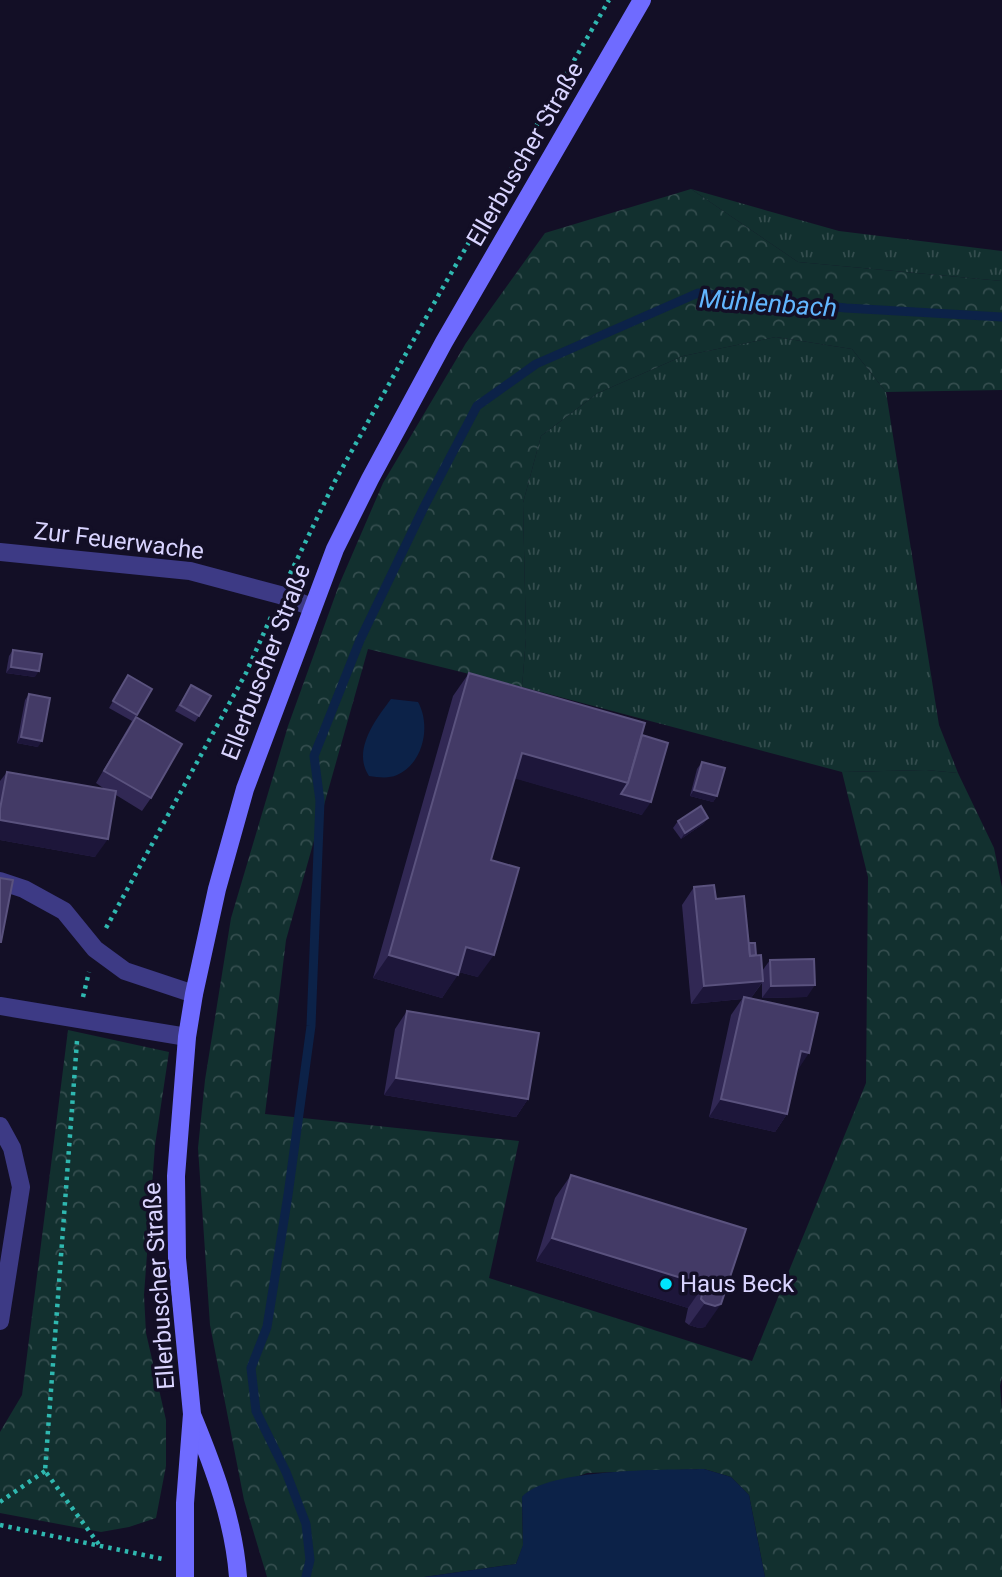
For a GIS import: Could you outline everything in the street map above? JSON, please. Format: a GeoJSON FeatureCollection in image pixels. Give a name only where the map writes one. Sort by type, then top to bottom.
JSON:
{"type":"FeatureCollection","features":[{"type":"Feature","properties":{"kind":"main road","name":"Ellerbuscher Straße"},"geometry":{"type":"LineString","coordinates":[[185,1577],[185,1503],[192,1414],[177,1258],[176,1176],[187,1037],[194,994],[217,889],[244,789],[335,549],[370,479],[444,342],[642,0]]}},
{"type":"Feature","properties":{"kind":"main road","name":"Ellerbuscher Straße"},"geometry":{"type":"LineString","coordinates":[[192,1414],[214,1470],[235,1549],[238,1577]]}},
{"type":"Feature","properties":{"kind":"street","name":"Zur Feuerwache"},"geometry":{"type":"LineString","coordinates":[[0,552],[190,571],[281,595],[312,607]]}},
{"type":"Feature","properties":{"kind":"street"},"geometry":{"type":"LineString","coordinates":[[0,881],[24,889],[64,911],[95,949],[125,971],[194,994]]}},
{"type":"Feature","properties":{"kind":"street"},"geometry":{"type":"LineString","coordinates":[[0,1006],[187,1037]]}},
{"type":"Feature","properties":{"kind":"street"},"geometry":{"type":"LineString","coordinates":[[0,1126],[12,1147],[20,1187],[0,1321]]}},
{"type":"Feature","properties":{"kind":"path"},"geometry":{"type":"LineString","coordinates":[[0,1502],[46,1471]]}},
{"type":"Feature","properties":{"kind":"path"},"geometry":{"type":"LineString","coordinates":[[0,1525],[132,1553]]}},
{"type":"Feature","properties":{"kind":"green space"},"geometry":{"type":"Polygon","coordinates":[[[691,189],[839,231],[1002,251],[1002,281],[798,262],[691,189]]]}},
{"type":"Feature","properties":{"kind":"green space"},"geometry":{"type":"Polygon","coordinates":[[[691,189],[798,262],[1002,281],[1002,390],[886,392],[852,349],[776,337],[683,356],[598,393],[541,436],[523,503],[526,638],[522,687],[368,649],[286,940],[265,1114],[519,1141],[489,1278],[752,1361],[866,1083],[868,877],[842,772],[926,770],[958,773],[994,848],[1002,887],[1002,1577],[765,1577],[749,1495],[731,1477],[704,1469],[587,1473],[522,1497],[523,1546],[516,1564],[424,1577],[267,1577],[244,1500],[210,1325],[198,1148],[205,1080],[231,918],[288,726],[339,585],[383,483],[466,343],[545,233],[691,189]]]}},
{"type":"Feature","properties":{"kind":"green space"},"geometry":{"type":"Polygon","coordinates":[[[776,337],[852,349],[886,392],[939,725],[958,773],[926,770],[842,772],[522,687],[526,638],[523,503],[541,436],[598,393],[683,356],[776,337]]]}},
{"type":"Feature","properties":{"kind":"green space"},"geometry":{"type":"Polygon","coordinates":[[[68,1030],[169,1052],[155,1145],[144,1295],[146,1333],[166,1420],[166,1466],[156,1518],[101,1532],[0,1513],[0,1432],[22,1395],[68,1030]]]}},
{"type":"Feature","properties":{"kind":"water"},"geometry":{"type":"Polygon","coordinates":[[[391,699],[418,702],[424,721],[422,743],[414,762],[397,775],[369,776],[364,766],[364,746],[378,716],[391,699]]]}},
{"type":"Feature","properties":{"kind":"water"},"geometry":{"type":"Polygon","coordinates":[[[704,1469],[731,1477],[749,1495],[765,1577],[424,1577],[516,1564],[523,1545],[522,1497],[535,1488],[555,1481],[607,1472],[704,1469]]]}},
{"type":"Feature","properties":{"kind":"building"},"geometry":{"type":"Polygon","coordinates":[[[13,650],[42,654],[39,671],[11,667],[13,650]]]}},
{"type":"Feature","properties":{"kind":"building"},"geometry":{"type":"Polygon","coordinates":[[[469,673],[645,723],[628,783],[522,753],[491,860],[519,868],[494,955],[466,947],[458,975],[389,955],[469,673]]]}},
{"type":"Feature","properties":{"kind":"building"},"geometry":{"type":"Polygon","coordinates":[[[128,675],[152,689],[137,715],[113,701],[128,675]]]}},
{"type":"Feature","properties":{"kind":"building"},"geometry":{"type":"Polygon","coordinates":[[[191,685],[211,696],[199,716],[180,705],[191,685]]]}},
{"type":"Feature","properties":{"kind":"building"},"geometry":{"type":"Polygon","coordinates":[[[29,694],[50,698],[42,741],[21,737],[29,694]]]}},
{"type":"Feature","properties":{"kind":"building"},"geometry":{"type":"Polygon","coordinates":[[[136,717],[182,744],[151,798],[104,771],[136,717]]]}},
{"type":"Feature","properties":{"kind":"building"},"geometry":{"type":"Polygon","coordinates":[[[642,735],[668,743],[651,802],[621,794],[628,783],[642,735]]]}},
{"type":"Feature","properties":{"kind":"building"},"geometry":{"type":"Polygon","coordinates":[[[702,762],[725,768],[717,796],[694,790],[702,762]]]}},
{"type":"Feature","properties":{"kind":"building"},"geometry":{"type":"Polygon","coordinates":[[[7,772],[116,791],[108,839],[0,820],[7,772]]]}},
{"type":"Feature","properties":{"kind":"building"},"geometry":{"type":"Polygon","coordinates":[[[701,806],[708,818],[685,833],[678,821],[701,806]]]}},
{"type":"Feature","properties":{"kind":"building"},"geometry":{"type":"Polygon","coordinates":[[[0,878],[13,880],[1,942],[0,942],[0,878]]]}},
{"type":"Feature","properties":{"kind":"building"},"geometry":{"type":"Polygon","coordinates":[[[714,885],[716,899],[744,896],[750,956],[761,955],[763,981],[704,986],[694,887],[714,885]]]}},
{"type":"Feature","properties":{"kind":"building"},"geometry":{"type":"Polygon","coordinates":[[[749,943],[755,943],[756,955],[750,956],[749,943]]]}},
{"type":"Feature","properties":{"kind":"building"},"geometry":{"type":"Polygon","coordinates":[[[814,959],[815,985],[771,986],[770,960],[814,959]]]}},
{"type":"Feature","properties":{"kind":"building"},"geometry":{"type":"Polygon","coordinates":[[[744,997],[818,1013],[809,1053],[801,1051],[787,1114],[721,1099],[744,997]]]}},
{"type":"Feature","properties":{"kind":"building"},"geometry":{"type":"Polygon","coordinates":[[[407,1011],[539,1033],[528,1099],[396,1078],[407,1011]]]}},
{"type":"Feature","properties":{"kind":"building"},"geometry":{"type":"Polygon","coordinates":[[[571,1175],[746,1229],[721,1304],[715,1306],[701,1299],[704,1285],[552,1238],[571,1175]]]}},
{"type":"Feature","properties":{"kind":"waterway","name":"Mühlenbach"},"geometry":{"type":"LineString","coordinates":[[306,1577],[310,1560],[306,1524],[286,1472],[256,1411],[251,1368],[267,1327],[311,1026],[320,801],[314,756],[360,640],[424,507],[477,406],[536,364],[698,293],[846,308],[1002,317]]}},
{"type":"Feature","properties":{"kind":"place","name":"Haus Beck"},"geometry":{"type":"Point","coordinates":[666,1284]}}]}
